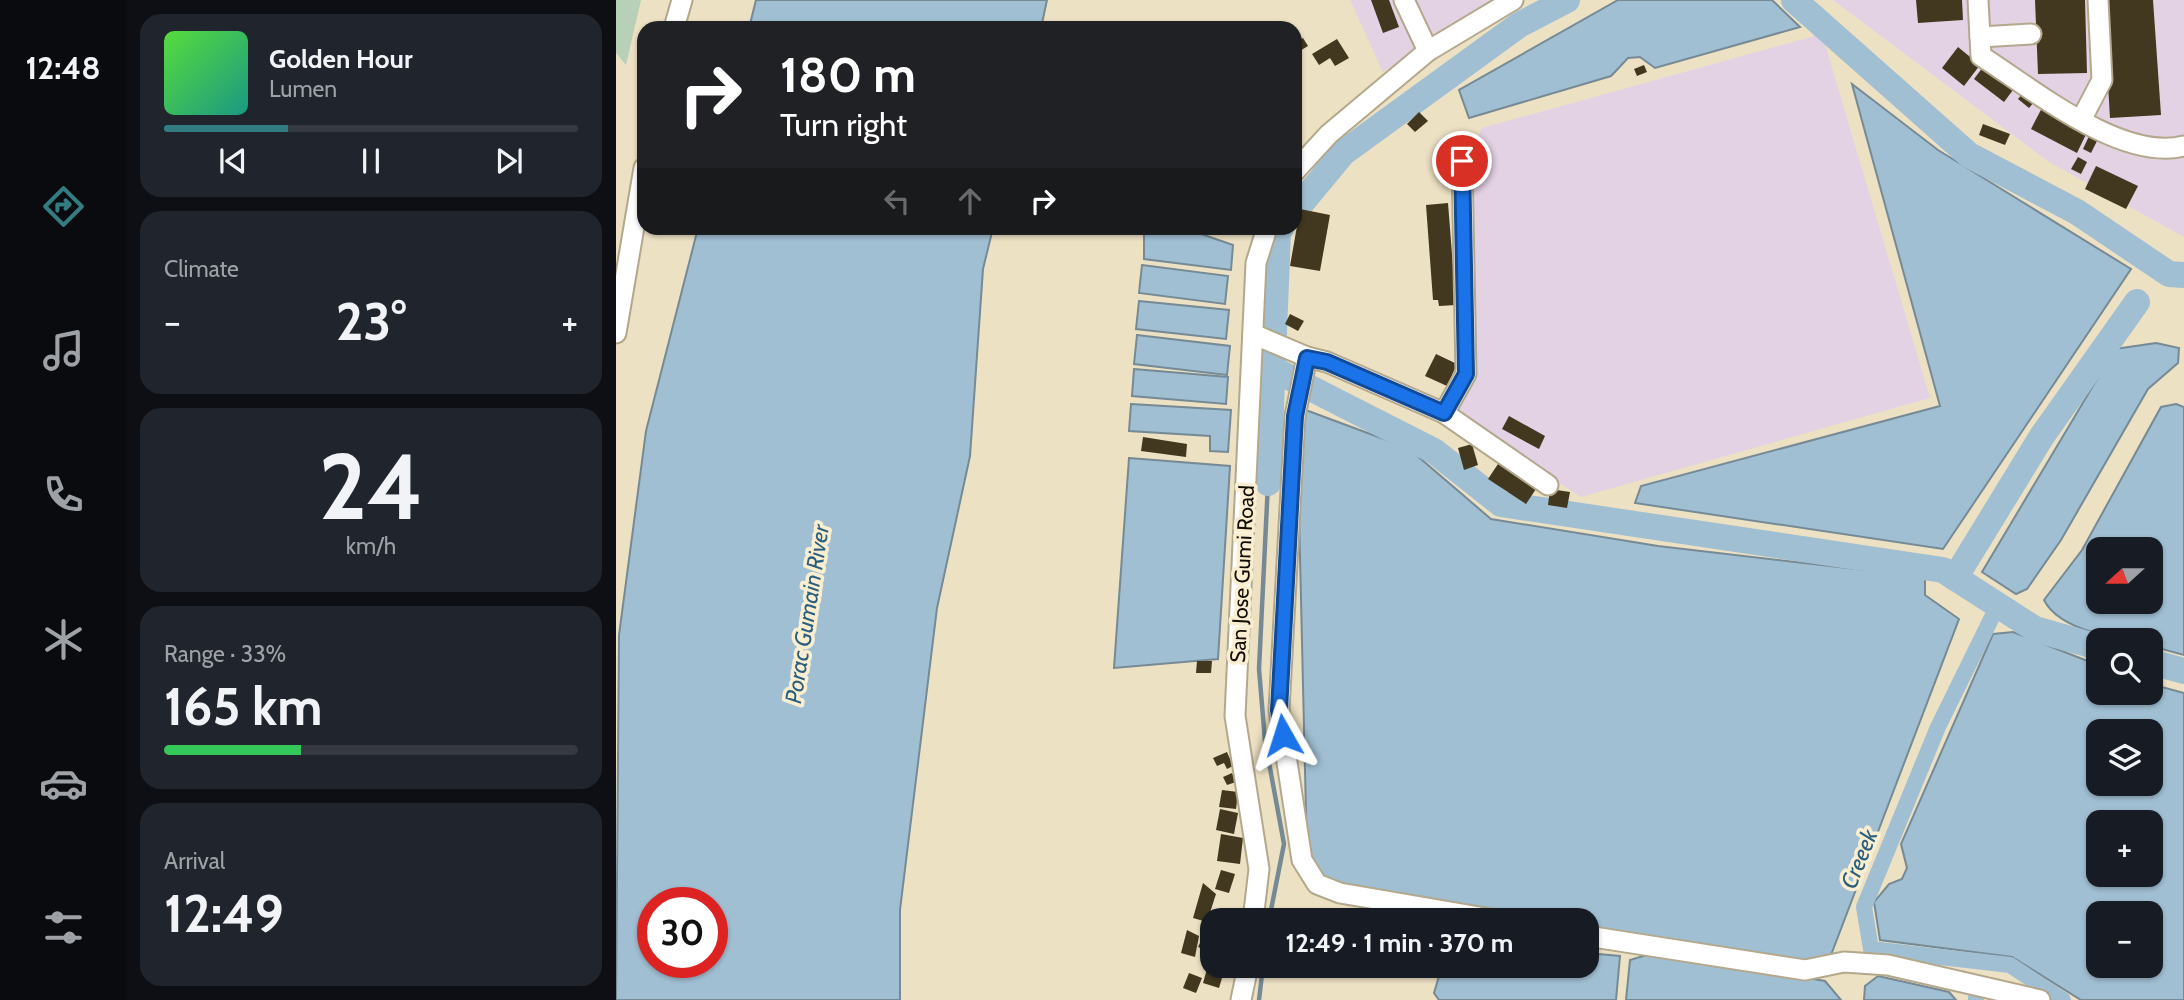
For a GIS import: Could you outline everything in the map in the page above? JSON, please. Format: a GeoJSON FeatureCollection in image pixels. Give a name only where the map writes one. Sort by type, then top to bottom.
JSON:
{"type":"FeatureCollection","features":[{"type":"Feature","properties":{"kind":"street"},"geometry":{"type":"LineString","coordinates":[[676,21],[682,0]]}},
{"type":"Feature","properties":{"kind":"street"},"geometry":{"type":"LineString","coordinates":[[1404,0],[1428,51]]}},
{"type":"Feature","properties":{"kind":"street"},"geometry":{"type":"LineString","coordinates":[[1302,163],[1329,134],[1428,51],[1513,0]]}},
{"type":"Feature","properties":{"kind":"street"},"geometry":{"type":"LineString","coordinates":[[1978,0],[1981,57],[2081,120],[2125,142],[2172,149],[2184,146]]}},
{"type":"Feature","properties":{"kind":"street"},"geometry":{"type":"LineString","coordinates":[[2081,120],[2102,80],[2098,0]]}},
{"type":"Feature","properties":{"kind":"street"},"geometry":{"type":"LineString","coordinates":[[1980,37],[2031,34]]}},
{"type":"Feature","properties":{"kind":"street"},"geometry":{"type":"LineString","coordinates":[[1444,413],[1466,374],[1462,161]]}},
{"type":"Feature","properties":{"kind":"street"},"geometry":{"type":"LineString","coordinates":[[616,333],[637,209]]}},
{"type":"Feature","properties":{"kind":"street","name":"San Jose Gumi Road"},"geometry":{"type":"LineString","coordinates":[[1254,908],[1259,869],[1235,716],[1256,263],[1265,235]]}},
{"type":"Feature","properties":{"kind":"street"},"geometry":{"type":"LineString","coordinates":[[1253,334],[1307,358],[1327,362],[1444,413],[1548,485]]}},
{"type":"Feature","properties":{"kind":"street"},"geometry":{"type":"LineString","coordinates":[[1307,358],[1295,416],[1279,710],[1302,860],[1317,884],[1340,892],[1430,908]]}},
{"type":"Feature","properties":{"kind":"street"},"geometry":{"type":"LineString","coordinates":[[1599,938],[1805,970],[1844,962],[1888,965],[2040,1000]]}},
{"type":"Feature","properties":{"kind":"street"},"geometry":{"type":"LineString","coordinates":[[1241,1000],[1246,978]]}},
{"type":"Feature","properties":{"kind":"shaded area"},"geometry":{"type":"Polygon","coordinates":[[[1350,0],[1490,0],[1383,72],[1350,0]]]}},
{"type":"Feature","properties":{"kind":"shaded area"},"geometry":{"type":"Polygon","coordinates":[[[1833,0],[2184,0],[2184,237],[2049,162],[1833,0]]]}},
{"type":"Feature","properties":{"kind":"shaded area"},"geometry":{"type":"Polygon","coordinates":[[[1822,34],[1930,398],[1581,497],[1450,413],[1471,376],[1466,160],[1482,128],[1822,34]]]}},
{"type":"Feature","properties":{"kind":"green space"},"geometry":{"type":"Polygon","coordinates":[[[616,0],[641,0],[626,65],[616,53],[616,0]]]}},
{"type":"Feature","properties":{"kind":"water"},"geometry":{"type":"Polygon","coordinates":[[[756,0],[1047,0],[1042,21],[751,21],[756,0]]]}},
{"type":"Feature","properties":{"kind":"water"},"geometry":{"type":"Polygon","coordinates":[[[1618,0],[1772,0],[1800,27],[1655,68],[1640,57],[1628,58],[1611,76],[1469,118],[1459,90],[1618,0]]]}},
{"type":"Feature","properties":{"kind":"water"},"geometry":{"type":"Polygon","coordinates":[[[1852,84],[1938,150],[2131,269],[1943,549],[1635,503],[1641,486],[1940,406],[1852,84]]]}},
{"type":"Feature","properties":{"kind":"water","name":"Porac Gumain River"},"geometry":{"type":"Polygon","coordinates":[[[696,235],[991,235],[983,269],[970,456],[937,608],[900,910],[900,1000],[616,1000],[619,635],[646,431],[696,235]]]}},
{"type":"Feature","properties":{"kind":"water"},"geometry":{"type":"Polygon","coordinates":[[[1144,235],[1204,235],[1233,245],[1231,270],[1144,259],[1144,235]]]}},
{"type":"Feature","properties":{"kind":"water"},"geometry":{"type":"Polygon","coordinates":[[[1142,265],[1228,276],[1225,304],[1139,293],[1142,265]]]}},
{"type":"Feature","properties":{"kind":"water"},"geometry":{"type":"Polygon","coordinates":[[[1139,301],[1229,310],[1226,339],[1136,329],[1139,301]]]}},
{"type":"Feature","properties":{"kind":"water"},"geometry":{"type":"Polygon","coordinates":[[[1137,335],[1230,346],[1227,375],[1134,364],[1137,335]]]}},
{"type":"Feature","properties":{"kind":"water"},"geometry":{"type":"Polygon","coordinates":[[[2156,343],[2179,348],[2178,363],[2148,389],[2061,540],[2027,589],[2016,594],[1982,572],[2115,349],[2156,343]]]}},
{"type":"Feature","properties":{"kind":"water"},"geometry":{"type":"Polygon","coordinates":[[[1134,369],[1228,377],[1226,404],[1132,396],[1134,369]]]}},
{"type":"Feature","properties":{"kind":"water"},"geometry":{"type":"Polygon","coordinates":[[[1131,404],[1231,410],[1228,452],[1210,451],[1210,436],[1129,431],[1131,404]]]}},
{"type":"Feature","properties":{"kind":"water"},"geometry":{"type":"Polygon","coordinates":[[[2176,404],[2184,407],[2184,655],[2163,649],[2163,628],[2086,630],[2052,611],[2044,600],[2086,543],[2086,614],[2163,614],[2163,537],[2089,537],[2161,407],[2176,404]]]}},
{"type":"Feature","properties":{"kind":"water"},"geometry":{"type":"Polygon","coordinates":[[[1303,409],[1408,448],[1491,519],[1658,546],[1925,577],[1925,595],[1959,619],[1831,955],[1806,963],[1599,929],[1599,908],[1475,908],[1341,886],[1322,879],[1307,856],[1297,428],[1303,409]]]}},
{"type":"Feature","properties":{"kind":"water"},"geometry":{"type":"Polygon","coordinates":[[[1129,458],[1230,466],[1218,659],[1114,668],[1129,458]]]}},
{"type":"Feature","properties":{"kind":"water"},"geometry":{"type":"Polygon","coordinates":[[[2013,632],[2086,660],[2086,705],[2163,705],[2163,687],[2184,693],[2184,1000],[2081,1000],[2012,957],[1880,940],[1874,902],[1889,884],[1902,879],[1907,868],[1901,844],[1993,634],[2013,632]]]}},
{"type":"Feature","properties":{"kind":"water"},"geometry":{"type":"Polygon","coordinates":[[[1653,953],[1825,981],[1841,1000],[1626,1000],[1630,960],[1653,953]]]}},
{"type":"Feature","properties":{"kind":"water"},"geometry":{"type":"Polygon","coordinates":[[[1599,954],[1620,956],[1616,1000],[1439,1000],[1434,993],[1438,978],[1599,978],[1599,954]]]}},
{"type":"Feature","properties":{"kind":"water"},"geometry":{"type":"Polygon","coordinates":[[[1878,976],[1949,992],[1956,1000],[1864,1000],[1865,986],[1878,976]]]}},
{"type":"Feature","properties":{"kind":"building"},"geometry":{"type":"Polygon","coordinates":[[[1371,0],[1389,0],[1399,27],[1383,33],[1371,0]]]}},
{"type":"Feature","properties":{"kind":"building"},"geometry":{"type":"Polygon","coordinates":[[[1916,0],[1962,0],[1963,20],[1918,23],[1916,0]]]}},
{"type":"Feature","properties":{"kind":"building"},"geometry":{"type":"Polygon","coordinates":[[[2035,0],[2085,0],[2087,73],[2038,74],[2035,0]]]}},
{"type":"Feature","properties":{"kind":"building"},"geometry":{"type":"Polygon","coordinates":[[[2103,0],[2153,0],[2161,115],[2110,118],[2103,0]]]}},
{"type":"Feature","properties":{"kind":"building"},"geometry":{"type":"Polygon","coordinates":[[[1302,39],[1308,46],[1302,50],[1302,39]]]}},
{"type":"Feature","properties":{"kind":"building"},"geometry":{"type":"Polygon","coordinates":[[[1337,39],[1349,58],[1335,66],[1330,58],[1319,65],[1312,54],[1337,39]]]}},
{"type":"Feature","properties":{"kind":"building"},"geometry":{"type":"Polygon","coordinates":[[[1958,47],[1980,65],[1964,86],[1942,68],[1958,47]]]}},
{"type":"Feature","properties":{"kind":"building"},"geometry":{"type":"Polygon","coordinates":[[[1644,65],[1647,72],[1637,76],[1634,69],[1644,65]]]}},
{"type":"Feature","properties":{"kind":"building"},"geometry":{"type":"Polygon","coordinates":[[[1983,67],[2013,90],[2004,102],[1974,79],[1983,67]]]}},
{"type":"Feature","properties":{"kind":"building"},"geometry":{"type":"Polygon","coordinates":[[[2028,87],[2039,96],[2029,108],[2018,99],[2028,87]]]}},
{"type":"Feature","properties":{"kind":"building"},"geometry":{"type":"Polygon","coordinates":[[[2044,104],[2089,128],[2077,153],[2031,129],[2044,104]]]}},
{"type":"Feature","properties":{"kind":"building"},"geometry":{"type":"Polygon","coordinates":[[[1419,112],[1428,121],[1415,132],[1407,124],[1419,112]]]}},
{"type":"Feature","properties":{"kind":"building"},"geometry":{"type":"Polygon","coordinates":[[[1983,124],[2010,134],[2005,145],[1979,135],[1983,124]]]}},
{"type":"Feature","properties":{"kind":"building"},"geometry":{"type":"Polygon","coordinates":[[[2090,134],[2098,139],[2091,153],[2083,149],[2090,134]]]}},
{"type":"Feature","properties":{"kind":"building"},"geometry":{"type":"Polygon","coordinates":[[[2078,157],[2087,162],[2081,174],[2071,169],[2078,157]]]}},
{"type":"Feature","properties":{"kind":"building"},"geometry":{"type":"Polygon","coordinates":[[[2096,166],[2138,186],[2126,209],[2085,189],[2096,166]]]}},
{"type":"Feature","properties":{"kind":"building"},"geometry":{"type":"Polygon","coordinates":[[[1448,203],[1456,305],[1439,306],[1438,300],[1433,300],[1426,205],[1448,203]]]}},
{"type":"Feature","properties":{"kind":"building"},"geometry":{"type":"Polygon","coordinates":[[[1302,209],[1330,215],[1320,271],[1290,266],[1295,235],[1302,235],[1302,209]]]}},
{"type":"Feature","properties":{"kind":"building"},"geometry":{"type":"Polygon","coordinates":[[[1290,314],[1304,321],[1298,331],[1285,324],[1290,314]]]}},
{"type":"Feature","properties":{"kind":"building"},"geometry":{"type":"Polygon","coordinates":[[[1436,354],[1457,364],[1447,386],[1425,376],[1436,354]]]}},
{"type":"Feature","properties":{"kind":"building"},"geometry":{"type":"Polygon","coordinates":[[[1509,416],[1545,436],[1539,449],[1502,429],[1509,416]]]}},
{"type":"Feature","properties":{"kind":"building"},"geometry":{"type":"Polygon","coordinates":[[[1143,437],[1187,444],[1186,457],[1141,451],[1143,437]]]}},
{"type":"Feature","properties":{"kind":"building"},"geometry":{"type":"Polygon","coordinates":[[[1472,444],[1478,465],[1464,470],[1458,448],[1472,444]]]}},
{"type":"Feature","properties":{"kind":"building"},"geometry":{"type":"Polygon","coordinates":[[[1500,461],[1538,486],[1526,504],[1488,479],[1500,461]]]}},
{"type":"Feature","properties":{"kind":"building"},"geometry":{"type":"Polygon","coordinates":[[[1550,489],[1570,492],[1567,508],[1548,505],[1550,489]]]}},
{"type":"Feature","properties":{"kind":"building"},"geometry":{"type":"Polygon","coordinates":[[[1197,661],[1212,661],[1211,673],[1196,673],[1197,661]]]}},
{"type":"Feature","properties":{"kind":"building"},"geometry":{"type":"Polygon","coordinates":[[[1227,752],[1233,766],[1227,769],[1224,763],[1217,766],[1213,758],[1227,752]]]}},
{"type":"Feature","properties":{"kind":"building"},"geometry":{"type":"Polygon","coordinates":[[[1232,773],[1236,782],[1227,785],[1223,777],[1232,773]]]}},
{"type":"Feature","properties":{"kind":"building"},"geometry":{"type":"Polygon","coordinates":[[[1222,790],[1238,792],[1236,809],[1219,807],[1222,790]]]}},
{"type":"Feature","properties":{"kind":"building"},"geometry":{"type":"Polygon","coordinates":[[[1220,809],[1238,813],[1234,834],[1216,830],[1220,809]]]}},
{"type":"Feature","properties":{"kind":"building"},"geometry":{"type":"Polygon","coordinates":[[[1221,834],[1243,838],[1240,864],[1217,861],[1221,834]]]}},
{"type":"Feature","properties":{"kind":"building"},"geometry":{"type":"Polygon","coordinates":[[[1221,870],[1235,874],[1229,893],[1215,889],[1221,870]]]}},
{"type":"Feature","properties":{"kind":"building"},"geometry":{"type":"Polygon","coordinates":[[[1203,883],[1216,894],[1212,908],[1200,908],[1200,920],[1193,918],[1203,883]]]}},
{"type":"Feature","properties":{"kind":"building"},"geometry":{"type":"Polygon","coordinates":[[[1187,930],[1199,936],[1195,957],[1181,953],[1187,930]]]}},
{"type":"Feature","properties":{"kind":"building"},"geometry":{"type":"Polygon","coordinates":[[[1189,973],[1202,978],[1196,993],[1183,988],[1189,973]]]}},
{"type":"Feature","properties":{"kind":"building"},"geometry":{"type":"Polygon","coordinates":[[[1204,978],[1222,978],[1219,988],[1203,983],[1204,978]]]}},
{"type":"Feature","properties":{"kind":"waterway"},"geometry":{"type":"LineString","coordinates":[[1302,203],[1343,153],[1519,25],[1567,0]]}},
{"type":"Feature","properties":{"kind":"waterway"},"geometry":{"type":"LineString","coordinates":[[1794,0],[1969,155],[2077,212],[2169,274],[2184,275]]}},
{"type":"Feature","properties":{"kind":"waterway"},"geometry":{"type":"LineString","coordinates":[[1268,483],[1278,235]]}},
{"type":"Feature","properties":{"kind":"waterway"},"geometry":{"type":"LineString","coordinates":[[1955,578],[2042,436],[2137,302]]}},
{"type":"Feature","properties":{"kind":"waterway"},"geometry":{"type":"LineString","coordinates":[[1273,369],[1434,451],[1501,504],[1943,570],[2035,629],[2086,644]]}},
{"type":"Feature","properties":{"kind":"waterway"},"geometry":{"type":"LineString","coordinates":[[1268,483],[1259,669],[1265,741],[1284,844],[1271,908]]}},
{"type":"Feature","properties":{"kind":"waterway","name":"Creeek"},"geometry":{"type":"LineString","coordinates":[[1998,605],[1938,727],[1864,907],[1871,949],[2010,965],[2063,1000]]}},
{"type":"Feature","properties":{"kind":"waterway"},"geometry":{"type":"LineString","coordinates":[[2163,665],[2184,671]]}},
{"type":"Feature","properties":{"kind":"waterway"},"geometry":{"type":"LineString","coordinates":[[1259,1000],[1262,978]]}},
{"type":"Feature","properties":{"kind":"route"},"geometry":{"type":"LineString","coordinates":[[1283,735],[1279,710],[1295,416],[1307,358],[1327,362],[1444,413],[1466,374],[1462,161]]}}]}
